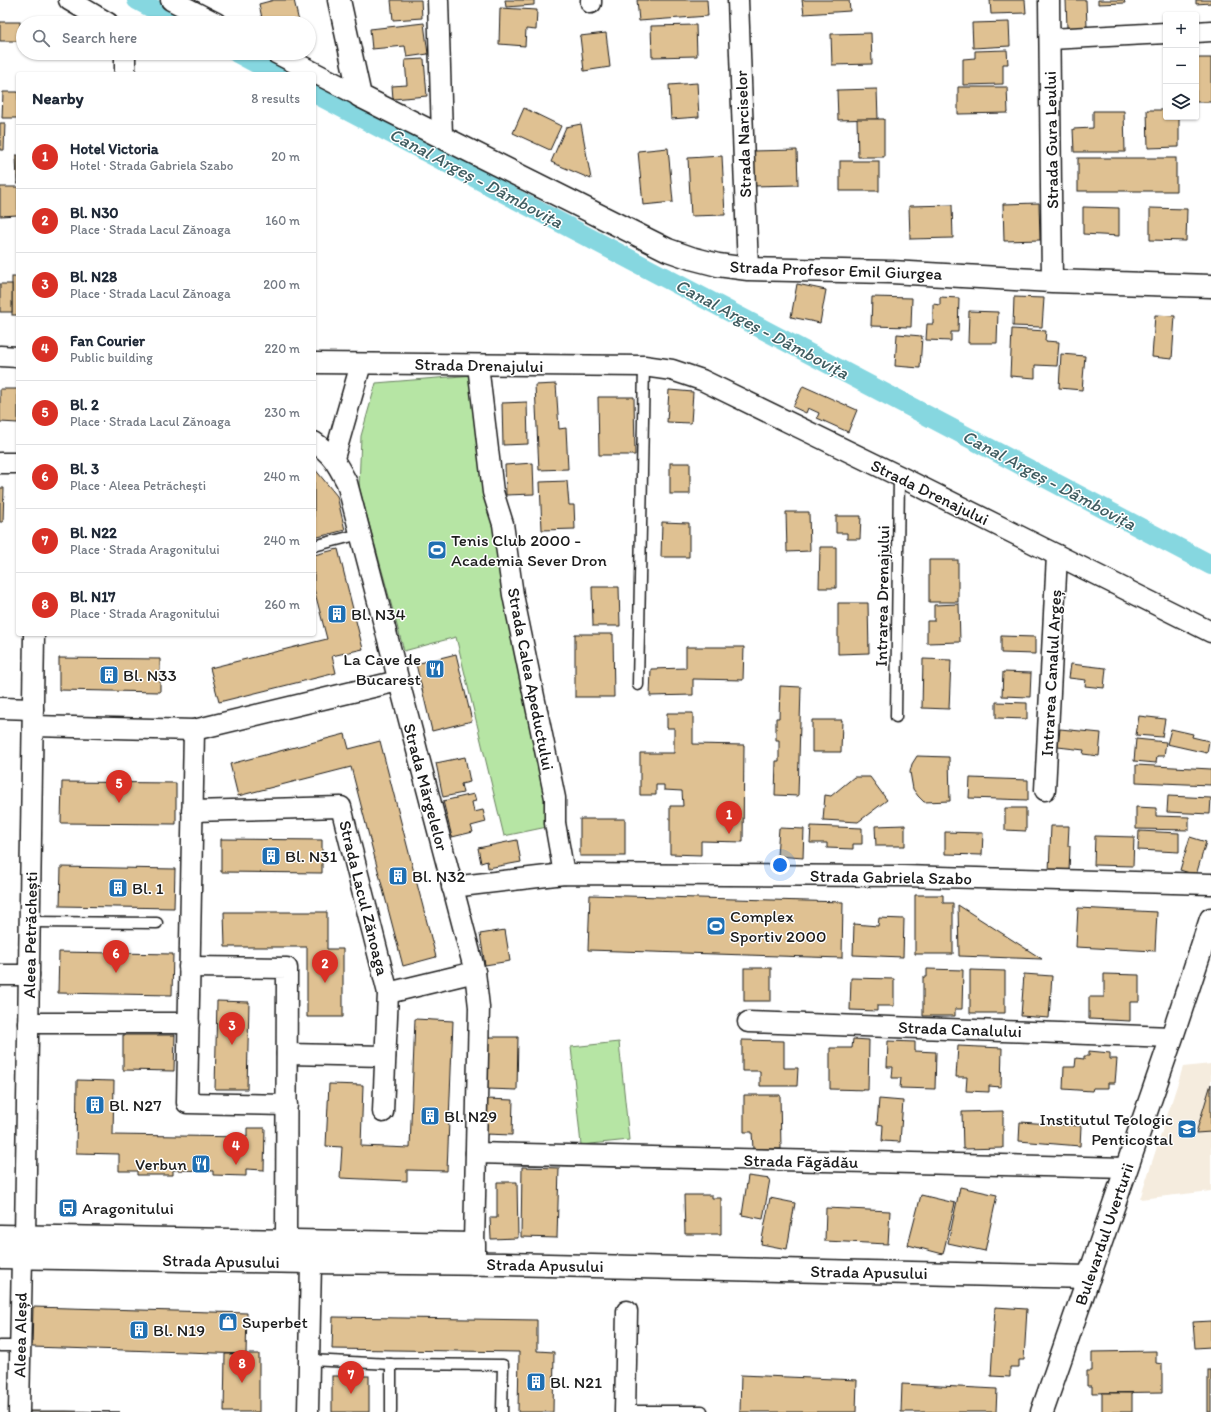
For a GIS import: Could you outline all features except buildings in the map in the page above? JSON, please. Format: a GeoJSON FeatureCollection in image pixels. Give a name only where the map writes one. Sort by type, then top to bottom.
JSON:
{"type":"FeatureCollection","features":[{"type":"Feature","properties":{"kind":"main road"},"geometry":{"type":"LineString","coordinates":[[339,0],[360,96]]}},
{"type":"Feature","properties":{"kind":"main road","name":"Strada Profesor Emil Giurgea"},"geometry":{"type":"LineString","coordinates":[[360,96],[668,250],[718,265],[748,269],[891,272],[1211,286]]}},
{"type":"Feature","properties":{"kind":"main road","name":"Bulevardul Uverturii"},"geometry":{"type":"LineString","coordinates":[[1042,1412],[1172,1037],[1211,919]]}},
{"type":"Feature","properties":{"kind":"main road","name":"Strada Apusului"},"geometry":{"type":"LineString","coordinates":[[0,1236],[24,1247],[311,1262],[474,1254]]}},
{"type":"Feature","properties":{"kind":"main road"},"geometry":{"type":"LineString","coordinates":[[286,1240],[311,1262]]}},
{"type":"Feature","properties":{"kind":"main road","name":"Strada Apusului"},"geometry":{"type":"LineString","coordinates":[[0,1257],[24,1247],[286,1240],[474,1254],[1089,1277]]}},
{"type":"Feature","properties":{"kind":"street"},"geometry":{"type":"LineString","coordinates":[[69,0],[96,16]]}},
{"type":"Feature","properties":{"kind":"street"},"geometry":{"type":"LineString","coordinates":[[170,0],[202,16]]}},
{"type":"Feature","properties":{"kind":"street"},"geometry":{"type":"LineString","coordinates":[[438,0],[442,136]]}},
{"type":"Feature","properties":{"kind":"street","name":"Strada Narciselor"},"geometry":{"type":"LineString","coordinates":[[738,0],[748,269]]}},
{"type":"Feature","properties":{"kind":"street","name":"Strada Gura Leului"},"geometry":{"type":"LineString","coordinates":[[1049,0],[1052,280]]}},
{"type":"Feature","properties":{"kind":"street"},"geometry":{"type":"LineString","coordinates":[[1199,32],[1211,31]]}},
{"type":"Feature","properties":{"kind":"street"},"geometry":{"type":"LineString","coordinates":[[1050,39],[1163,33]]}},
{"type":"Feature","properties":{"kind":"street"},"geometry":{"type":"LineString","coordinates":[[125,60],[125,72]]}},
{"type":"Feature","properties":{"kind":"street"},"geometry":{"type":"LineString","coordinates":[[290,60],[313,72]]}},
{"type":"Feature","properties":{"kind":"street"},"geometry":{"type":"LineString","coordinates":[[316,73],[360,96]]}},
{"type":"Feature","properties":{"kind":"street"},"geometry":{"type":"LineString","coordinates":[[0,356],[16,357]]}},
{"type":"Feature","properties":{"kind":"street","name":"Strada Drenajului"},"geometry":{"type":"LineString","coordinates":[[316,363],[644,366],[672,370],[702,380],[900,476],[1211,632]]}},
{"type":"Feature","properties":{"kind":"street"},"geometry":{"type":"LineString","coordinates":[[334,458],[361,364]]}},
{"type":"Feature","properties":{"kind":"street","name":"Strada Calea Apeductului"},"geometry":{"type":"LineString","coordinates":[[478,365],[493,492],[503,524],[513,595],[555,798],[555,823],[564,874]]}},
{"type":"Feature","properties":{"kind":"street","name":"Strada Mărgelelor"},"geometry":{"type":"LineString","coordinates":[[316,443],[334,458],[347,483],[475,972],[479,1007],[474,1254]]}},
{"type":"Feature","properties":{"kind":"street"},"geometry":{"type":"LineString","coordinates":[[0,463],[16,463]]}},
{"type":"Feature","properties":{"kind":"street","name":"Intrarea Canalul Argeș"},"geometry":{"type":"LineString","coordinates":[[1045,790],[1058,556]]}},
{"type":"Feature","properties":{"kind":"street","name":"Aleea Petrăchești"},"geometry":{"type":"LineString","coordinates":[[24,1247],[34,636]]}},
{"type":"Feature","properties":{"kind":"street"},"geometry":{"type":"LineString","coordinates":[[0,708],[33,717],[194,730],[398,681]]}},
{"type":"Feature","properties":{"kind":"street"},"geometry":{"type":"LineString","coordinates":[[194,730],[187,1103],[287,1105]]}},
{"type":"Feature","properties":{"kind":"street","name":"Strada Lacul Zănoaga"},"geometry":{"type":"LineString","coordinates":[[192,811],[341,807],[388,993],[383,1112]]}},
{"type":"Feature","properties":{"kind":"street","name":"Strada Gabriela Szabo"},"geometry":{"type":"LineString","coordinates":[[452,887],[564,874],[902,876],[1211,884]]}},
{"type":"Feature","properties":{"kind":"street"},"geometry":{"type":"LineString","coordinates":[[189,967],[287,968],[286,1240]]}},
{"type":"Feature","properties":{"kind":"street","name":"Strada Lacul Zănoaga"},"geometry":{"type":"LineString","coordinates":[[388,993],[475,972]]}},
{"type":"Feature","properties":{"kind":"street"},"geometry":{"type":"LineString","coordinates":[[0,975],[29,975]]}},
{"type":"Feature","properties":{"kind":"street","name":"Strada Canalului"},"geometry":{"type":"LineString","coordinates":[[748,1022],[1172,1037]]}},
{"type":"Feature","properties":{"kind":"street"},"geometry":{"type":"LineString","coordinates":[[28,1023],[188,1023]]}},
{"type":"Feature","properties":{"kind":"street"},"geometry":{"type":"LineString","coordinates":[[287,1054],[385,1056]]}},
{"type":"Feature","properties":{"kind":"street","name":"Strada Făgădău"},"geometry":{"type":"LineString","coordinates":[[476,1153],[1127,1168]]}},
{"type":"Feature","properties":{"kind":"street","name":"Aleea Aleșd"},"geometry":{"type":"LineString","coordinates":[[18,1412],[24,1247]]}},
{"type":"Feature","properties":{"kind":"street"},"geometry":{"type":"LineString","coordinates":[[308,1412],[311,1262]]}},
{"type":"Feature","properties":{"kind":"street"},"geometry":{"type":"LineString","coordinates":[[626,1412],[627,1311]]}},
{"type":"Feature","properties":{"kind":"lane"},"geometry":{"type":"LineString","coordinates":[[638,685],[644,366]]}},
{"type":"Feature","properties":{"kind":"lane","name":"Intrarea Drenajului"},"geometry":{"type":"LineString","coordinates":[[896,717],[900,476]]}},
{"type":"Feature","properties":{"kind":"lane"},"geometry":{"type":"LineString","coordinates":[[316,545],[360,534]]}},
{"type":"Feature","properties":{"kind":"lane"},"geometry":{"type":"LineString","coordinates":[[30,922],[157,923]]}},
{"type":"Feature","properties":{"kind":"lane"},"geometry":{"type":"LineString","coordinates":[[0,1346],[20,1346]]}},
{"type":"Feature","properties":{"kind":"lane"},"geometry":{"type":"LineString","coordinates":[[310,1360],[391,1364],[503,1365],[502,1412]]}},
{"type":"Feature","properties":{"kind":"lane"},"geometry":{"type":"LineString","coordinates":[[391,1364],[391,1412]]}},
{"type":"Feature","properties":{"kind":"lane"},"geometry":{"type":"LineString","coordinates":[[626,1412],[702,1411]]}},
{"type":"Feature","properties":{"kind":"shaded area","name":"Institutul Teologic Penticostal"},"geometry":{"type":"Polygon","coordinates":[[[1211,1064],[1211,1191],[1140,1199],[1183,1067],[1211,1064]]]}},
{"type":"Feature","properties":{"kind":"green space","name":"Tenis Club 2000 - Academia Sever Dron"},"geometry":{"type":"Polygon","coordinates":[[[474,375],[506,613],[521,612],[566,823],[504,836],[456,637],[404,651],[359,487],[361,436],[376,383],[474,375]]]}},
{"type":"Feature","properties":{"kind":"green space"},"geometry":{"type":"Polygon","coordinates":[[[619,1042],[629,1140],[581,1145],[571,1047],[619,1042]]]}},
{"type":"Feature","properties":{"kind":"waterway","name":"Canal Argeș - Dâmbovița"},"geometry":{"type":"LineString","coordinates":[[137,0],[167,16]]}},
{"type":"Feature","properties":{"kind":"waterway","name":"Canal Argeș - Dâmbovița"},"geometry":{"type":"LineString","coordinates":[[250,60],[273,72]]}},
{"type":"Feature","properties":{"kind":"waterway","name":"Canal Argeș - Dâmbovița"},"geometry":{"type":"LineString","coordinates":[[316,94],[1211,565]]}},
{"type":"Feature","properties":{"kind":"place","name":"Tenis Club 2000 - Academia Sever Dron"},"geometry":{"type":"Point","coordinates":[437,550]}},
{"type":"Feature","properties":{"kind":"place","name":"Bl. N34"},"geometry":{"type":"Point","coordinates":[337,614]}},
{"type":"Feature","properties":{"kind":"place","name":"La Cave de Bucarest"},"geometry":{"type":"Point","coordinates":[435,669]}},
{"type":"Feature","properties":{"kind":"place","name":"Bl. N33"},"geometry":{"type":"Point","coordinates":[109,675]}},
{"type":"Feature","properties":{"kind":"place","name":"Bl. 2"},"geometry":{"type":"Point","coordinates":[119,803]}},
{"type":"Feature","properties":{"kind":"place","name":"Hotel Victoria"},"geometry":{"type":"Point","coordinates":[729,834]}},
{"type":"Feature","properties":{"kind":"place","name":"Bl. N31"},"geometry":{"type":"Point","coordinates":[271,856]}},
{"type":"Feature","properties":{"kind":"place","name":"Bl. N32"},"geometry":{"type":"Point","coordinates":[398,876]}},
{"type":"Feature","properties":{"kind":"place","name":"Bl. 1"},"geometry":{"type":"Point","coordinates":[118,888]}},
{"type":"Feature","properties":{"kind":"place","name":"Complex Sportiv 2000"},"geometry":{"type":"Point","coordinates":[716,926]}},
{"type":"Feature","properties":{"kind":"place","name":"Bl. 3"},"geometry":{"type":"Point","coordinates":[116,973]}},
{"type":"Feature","properties":{"kind":"place","name":"Bl. N30"},"geometry":{"type":"Point","coordinates":[325,983]}},
{"type":"Feature","properties":{"kind":"place","name":"Bl. N28"},"geometry":{"type":"Point","coordinates":[232,1045]}},
{"type":"Feature","properties":{"kind":"place","name":"Bl. N27"},"geometry":{"type":"Point","coordinates":[95,1105]}},
{"type":"Feature","properties":{"kind":"place","name":"Bl. N29"},"geometry":{"type":"Point","coordinates":[430,1116]}},
{"type":"Feature","properties":{"kind":"place","name":"Institutul Teologic Penticostal"},"geometry":{"type":"Point","coordinates":[1187,1129]}},
{"type":"Feature","properties":{"kind":"place","name":"Verbun"},"geometry":{"type":"Point","coordinates":[201,1164]}},
{"type":"Feature","properties":{"kind":"place","name":"Fan Courier"},"geometry":{"type":"Point","coordinates":[236,1165]}},
{"type":"Feature","properties":{"kind":"place","name":"Aragonitului"},"geometry":{"type":"Point","coordinates":[68,1208]}},
{"type":"Feature","properties":{"kind":"place","name":"Superbet"},"geometry":{"type":"Point","coordinates":[228,1322]}},
{"type":"Feature","properties":{"kind":"place","name":"Bl. N19"},"geometry":{"type":"Point","coordinates":[139,1330]}},
{"type":"Feature","properties":{"kind":"place","name":"Bl. N21"},"geometry":{"type":"Point","coordinates":[536,1382]}},
{"type":"Feature","properties":{"kind":"place","name":"Bl. N17"},"geometry":{"type":"Point","coordinates":[242,1383]}},
{"type":"Feature","properties":{"kind":"place","name":"Bl. N22"},"geometry":{"type":"Point","coordinates":[351,1394]}}]}
